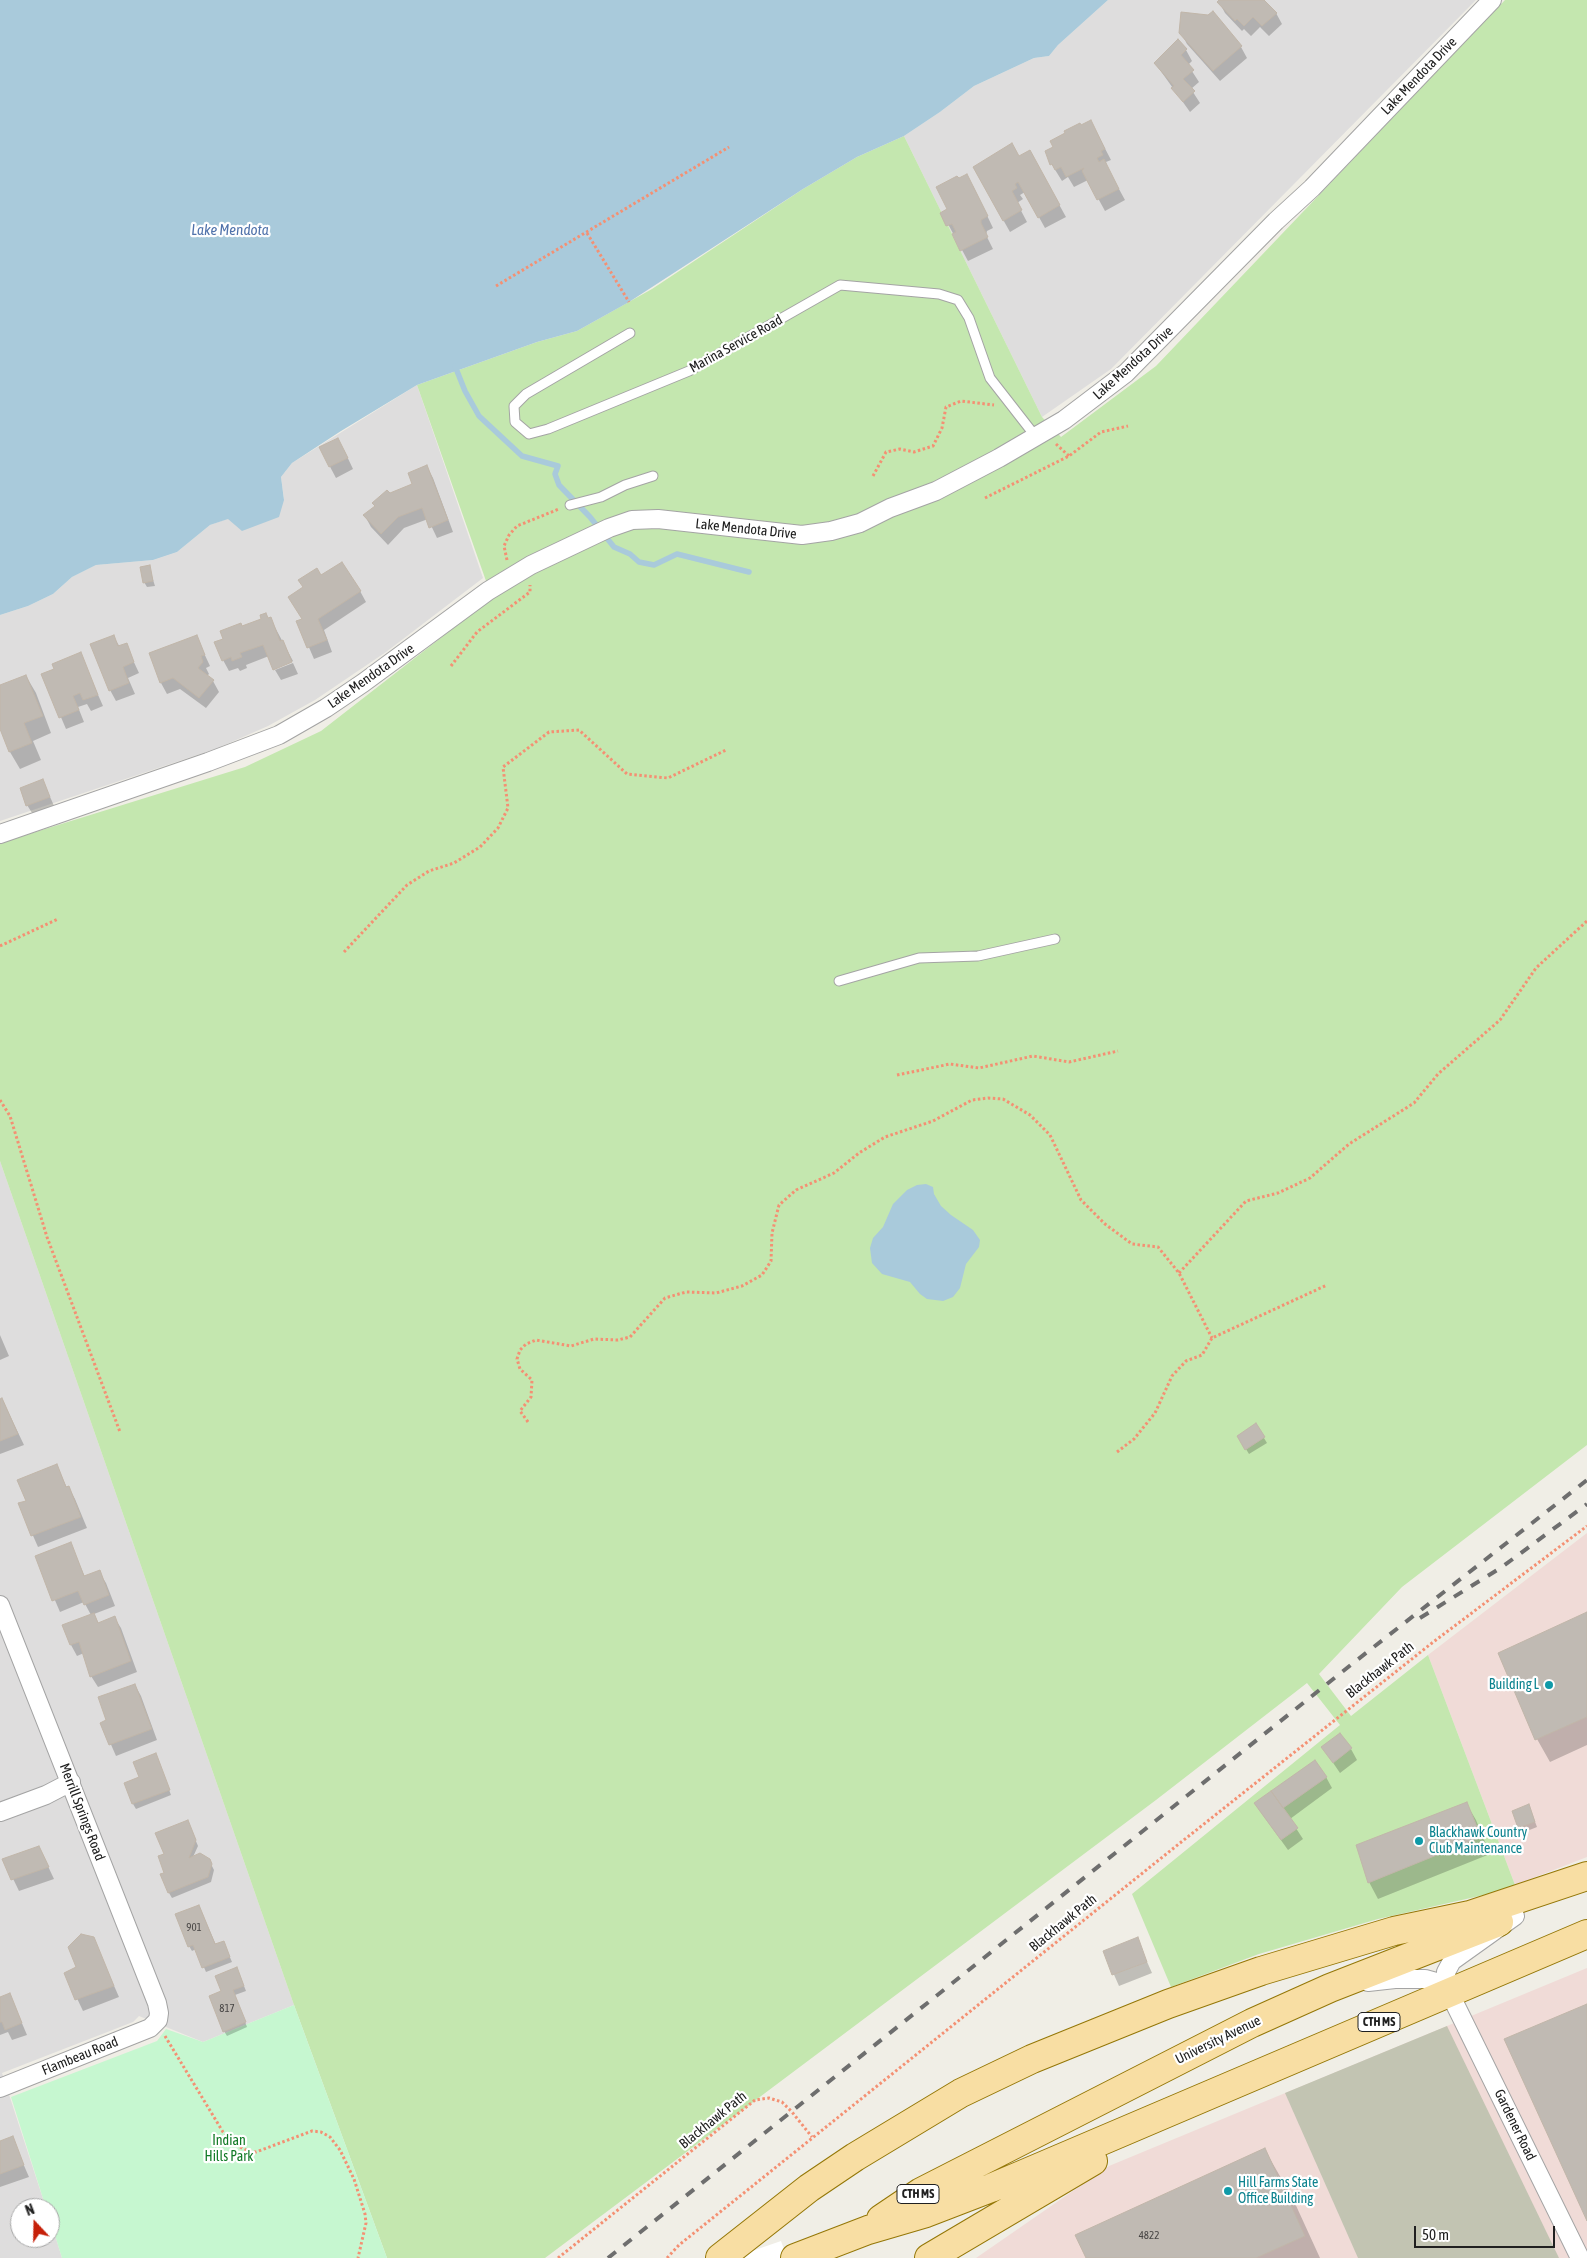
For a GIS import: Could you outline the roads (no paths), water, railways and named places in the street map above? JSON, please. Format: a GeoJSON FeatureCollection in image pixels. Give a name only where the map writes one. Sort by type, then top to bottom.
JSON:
{"type":"FeatureCollection","features":[{"type":"Feature","properties":{"kind":"main road"},"geometry":{"type":"LineString","coordinates":[[720,2258],[809,2188],[855,2157],[961,2093],[1032,2059],[1168,2004],[1261,1971],[1394,1931],[1470,1915],[1587,1876]]}},
{"type":"Feature","properties":{"kind":"main road","name":"University Avenue"},"geometry":{"type":"LineString","coordinates":[[868,2230],[909,2199],[1236,2030],[1330,1988],[1587,1886]]}},
{"type":"Feature","properties":{"kind":"main road","name":"University Avenue"},"geometry":{"type":"LineString","coordinates":[[795,2258],[868,2230],[948,2206],[1587,1934]]}},
{"type":"Feature","properties":{"kind":"main road"},"geometry":{"type":"LineString","coordinates":[[929,2258],[1171,2112]]}},
{"type":"Feature","properties":{"kind":"street","name":"Lake Mendota Drive"},"geometry":{"type":"LineString","coordinates":[[0,834],[208,762],[279,735],[326,708],[363,683],[488,591],[531,565],[609,528],[632,520],[658,519],[802,535],[831,531],[860,523],[890,508],[936,491],[1036,437],[1090,402],[1126,374],[1276,221],[1312,188],[1492,0]]}},
{"type":"Feature","properties":{"kind":"street","name":"Merrill Springs Road"},"geometry":{"type":"LineString","coordinates":[[0,1605],[157,2003],[159,2013],[156,2022]]}},
{"type":"Feature","properties":{"kind":"street"},"geometry":{"type":"LineString","coordinates":[[0,1812],[46,1795],[71,1782]]}},
{"type":"Feature","properties":{"kind":"street"},"geometry":{"type":"LineString","coordinates":[[1449,1992],[1446,1975],[1452,1961],[1515,1916]]}},
{"type":"Feature","properties":{"kind":"street"},"geometry":{"type":"LineString","coordinates":[[1330,1988],[1383,1980],[1414,1978],[1436,1982],[1449,1992]]}},
{"type":"Feature","properties":{"kind":"street","name":"Gardener Road"},"geometry":{"type":"LineString","coordinates":[[1449,1992],[1580,2258]]}},
{"type":"Feature","properties":{"kind":"street","name":"Flambeau Road"},"geometry":{"type":"LineString","coordinates":[[0,2088],[150,2028],[156,2022]]}},
{"type":"Feature","properties":{"kind":"lane","name":"Marina Service Road"},"geometry":{"type":"LineString","coordinates":[[630,333],[526,394],[514,406],[514,422],[529,434],[548,429],[689,371],[840,285],[939,294],[958,300],[969,318],[990,378],[1036,437]]}},
{"type":"Feature","properties":{"kind":"lane"},"geometry":{"type":"LineString","coordinates":[[570,505],[583,503],[653,476]]}},
{"type":"Feature","properties":{"kind":"lane"},"geometry":{"type":"LineString","coordinates":[[839,981],[919,958],[978,956],[1055,939]]}},
{"type":"Feature","properties":{"kind":"water","name":"Lake Mendota"},"geometry":{"type":"Polygon","coordinates":[[[0,0],[1108,0],[1058,45],[1049,56],[1034,58],[974,86],[904,136],[857,157],[803,189],[629,302],[577,331],[537,342],[417,385],[341,431],[292,463],[281,477],[284,500],[279,517],[242,531],[228,519],[210,525],[177,552],[153,560],[96,565],[72,577],[53,594],[28,606],[0,615],[0,0]]]}},
{"type":"Feature","properties":{"kind":"water"},"geometry":{"type":"Polygon","coordinates":[[[926,1184],[933,1187],[934,1194],[941,1206],[973,1230],[980,1240],[979,1247],[966,1264],[960,1288],[953,1297],[943,1301],[927,1299],[910,1282],[882,1274],[872,1263],[870,1248],[873,1238],[883,1227],[893,1204],[907,1190],[917,1185],[926,1184]]]}},
{"type":"Feature","properties":{"kind":"waterway"},"geometry":{"type":"LineString","coordinates":[[455,366],[465,391],[479,416],[522,456],[558,466],[555,474],[559,485],[590,517],[614,547],[630,554],[639,562],[654,565],[677,554],[749,572]]}},
{"type":"Feature","properties":{"kind":"railway"},"geometry":{"type":"LineString","coordinates":[[608,2258],[1352,1664],[1587,1480]]}},
{"type":"Feature","properties":{"kind":"railway"},"geometry":{"type":"LineString","coordinates":[[1420,1618],[1502,1567],[1587,1504]]}},
{"type":"Feature","properties":{"kind":"place","name":"Building L"},"geometry":{"type":"Point","coordinates":[1549,1685]}},
{"type":"Feature","properties":{"kind":"place","name":"Blackhawk Country Club Maintenance"},"geometry":{"type":"Point","coordinates":[1419,1841]}},
{"type":"Feature","properties":{"kind":"place","name":"Hill Farms State Office Building"},"geometry":{"type":"Point","coordinates":[1228,2191]}},
{"type":"Feature","properties":{"kind":"park label","name":"Indian Hills Park"},"geometry":{"type":"Point","coordinates":[229,2150]}}]}
